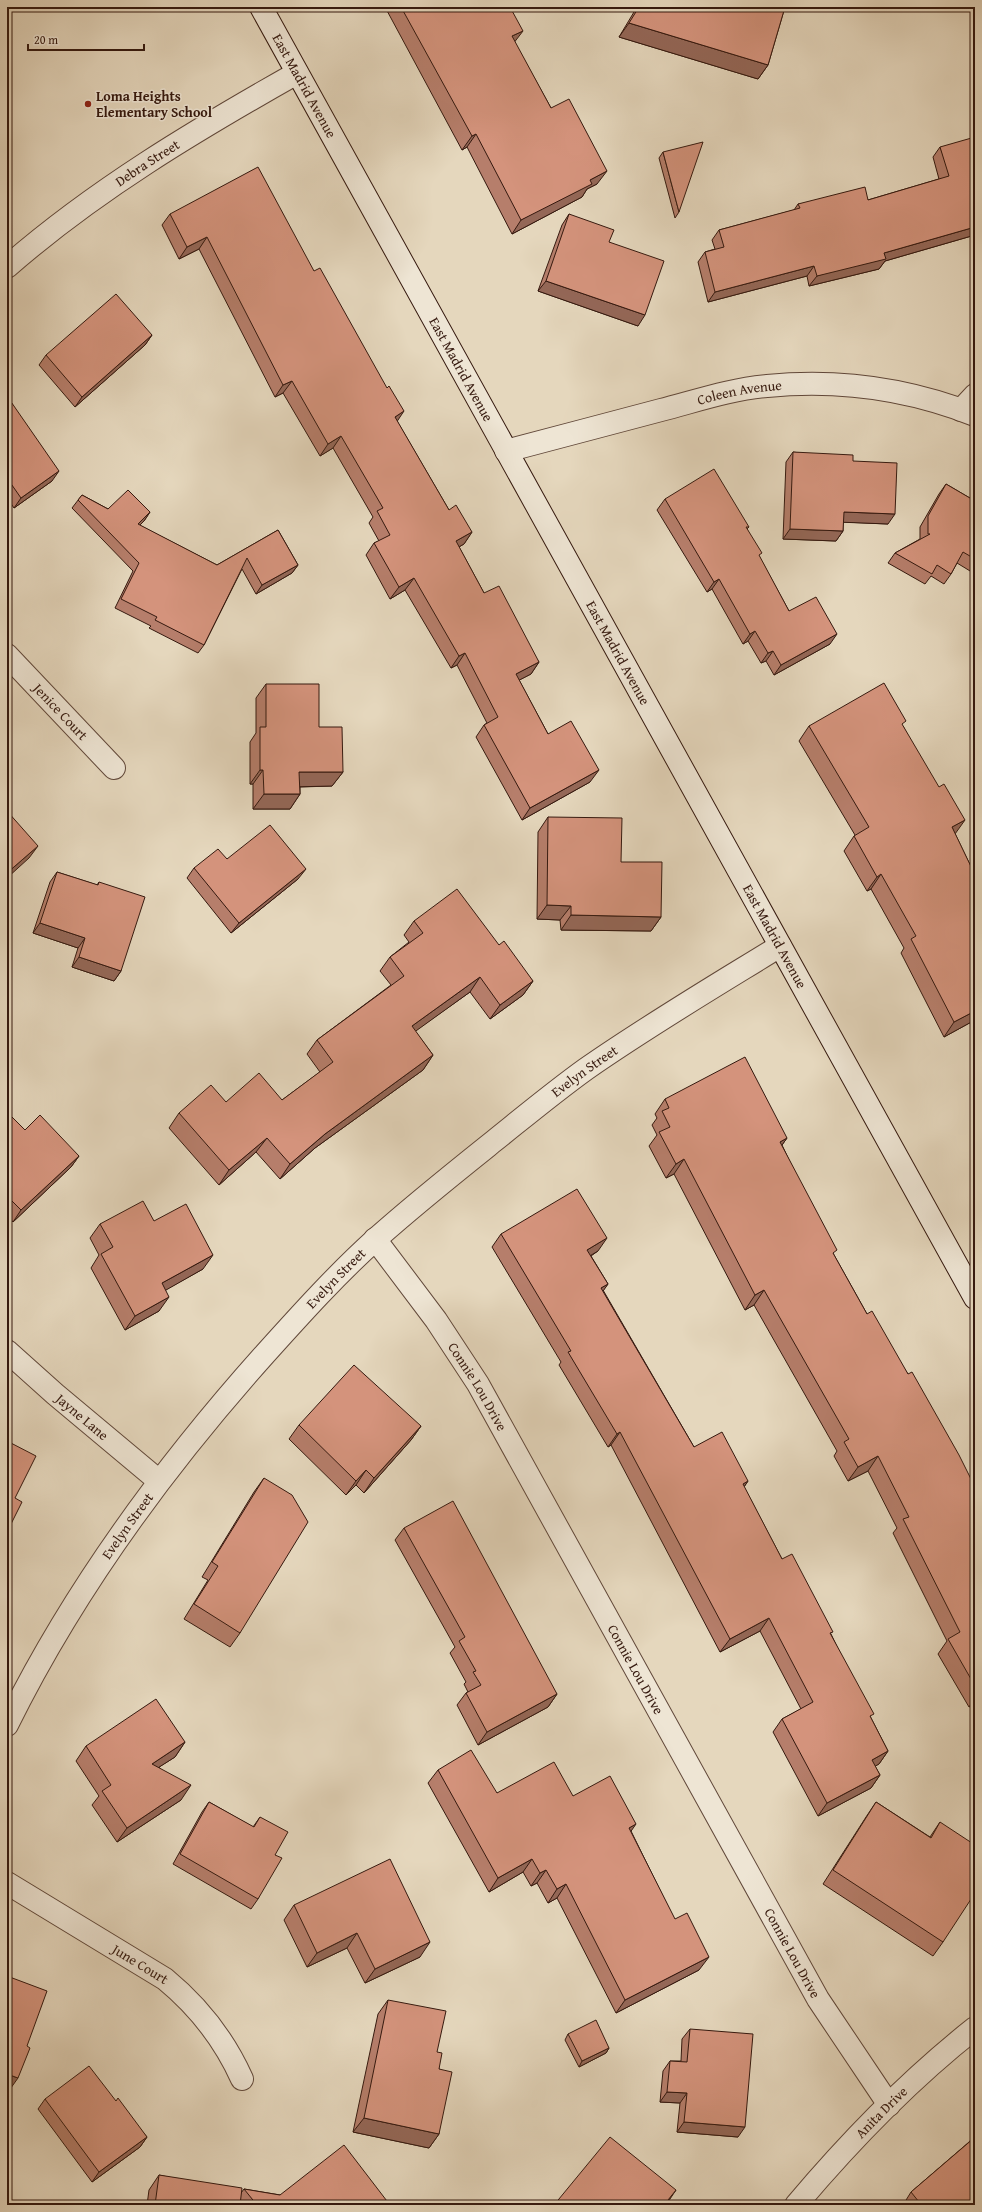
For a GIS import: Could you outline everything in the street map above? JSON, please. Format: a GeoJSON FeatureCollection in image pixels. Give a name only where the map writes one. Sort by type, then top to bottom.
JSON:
{"type":"FeatureCollection","features":[{"type":"Feature","properties":{"kind":"street","name":"East Madrid Avenue"},"geometry":{"type":"LineString","coordinates":[[261,7],[975,1298]]}},
{"type":"Feature","properties":{"kind":"street","name":"Debra Street"},"geometry":{"type":"LineString","coordinates":[[7,267],[47,234],[127,176],[209,123],[297,72]]}},
{"type":"Feature","properties":{"kind":"street","name":"Coleen Avenue"},"geometry":{"type":"LineString","coordinates":[[506,451],[711,397],[766,386],[825,384],[856,386],[970,407]]}},
{"type":"Feature","properties":{"kind":"street","name":"Jenice Court"},"geometry":{"type":"LineString","coordinates":[[7,655],[114,768]]}},
{"type":"Feature","properties":{"kind":"street","name":"Evelyn Street"},"geometry":{"type":"LineString","coordinates":[[7,1725],[86,1586],[159,1481],[246,1376],[314,1301],[375,1239],[438,1185],[584,1070],[780,946]]}},
{"type":"Feature","properties":{"kind":"street","name":"Connie Lou Drive"},"geometry":{"type":"LineString","coordinates":[[375,1239],[436,1320],[478,1384],[818,1999],[889,2105]]}},
{"type":"Feature","properties":{"kind":"street","name":"Jayne Lane"},"geometry":{"type":"LineString","coordinates":[[7,1351],[54,1394],[159,1481]]}},
{"type":"Feature","properties":{"kind":"street","name":"June Court"},"geometry":{"type":"LineString","coordinates":[[7,1883],[165,1979],[183,1994],[219,2035],[242,2079]]}},
{"type":"Feature","properties":{"kind":"street","name":"Anita Drive"},"geometry":{"type":"LineString","coordinates":[[796,2205],[832,2164],[889,2105],[946,2052],[975,2028]]}},
{"type":"Feature","properties":{"kind":"building"},"geometry":{"type":"Polygon","coordinates":[[[401,7],[510,7],[523,31],[512,36],[551,108],[569,99],[607,171],[590,180],[592,184],[521,220],[476,134],[472,136],[401,7]]]}},
{"type":"Feature","properties":{"kind":"building"},"geometry":{"type":"Polygon","coordinates":[[[639,7],[785,7],[768,65],[629,23],[639,7]]]}},
{"type":"Feature","properties":{"kind":"building"},"geometry":{"type":"Polygon","coordinates":[[[975,137],[975,227],[884,253],[886,259],[817,276],[814,266],[715,292],[705,252],[724,247],[719,230],[800,208],[798,204],[865,187],[868,200],[949,176],[940,147],[975,137]]]}},
{"type":"Feature","properties":{"kind":"building"},"geometry":{"type":"Polygon","coordinates":[[[703,142],[679,212],[663,152],[703,142]]]}},
{"type":"Feature","properties":{"kind":"building"},"geometry":{"type":"Polygon","coordinates":[[[258,167],[314,271],[320,268],[387,388],[389,386],[404,411],[395,417],[449,510],[456,505],[472,532],[456,541],[484,593],[499,586],[539,662],[516,674],[548,734],[571,721],[599,770],[530,808],[484,725],[498,717],[465,653],[459,656],[414,578],[399,587],[374,543],[390,535],[377,511],[383,508],[341,436],[328,444],[292,381],[283,385],[207,237],[187,247],[170,214],[258,167]]]}},
{"type":"Feature","properties":{"kind":"building"},"geometry":{"type":"Polygon","coordinates":[[[569,214],[614,230],[609,242],[664,261],[645,315],[546,281],[569,214]]]}},
{"type":"Feature","properties":{"kind":"building"},"geometry":{"type":"Polygon","coordinates":[[[116,294],[152,335],[82,397],[46,355],[116,294]]]}},
{"type":"Feature","properties":{"kind":"building"},"geometry":{"type":"Polygon","coordinates":[[[7,396],[59,471],[21,498],[7,478],[7,396]]]}},
{"type":"Feature","properties":{"kind":"building"},"geometry":{"type":"Polygon","coordinates":[[[793,452],[853,455],[853,461],[897,463],[895,514],[844,512],[843,531],[790,529],[793,452]]]}},
{"type":"Feature","properties":{"kind":"building"},"geometry":{"type":"Polygon","coordinates":[[[714,469],[749,527],[746,527],[762,553],[759,555],[789,611],[816,597],[837,634],[781,665],[773,651],[768,653],[755,631],[750,634],[719,579],[714,582],[665,499],[714,469]]]}},
{"type":"Feature","properties":{"kind":"building"},"geometry":{"type":"Polygon","coordinates":[[[946,484],[975,501],[975,559],[963,552],[951,574],[937,565],[932,574],[895,553],[930,534],[928,534],[928,516],[946,484]]]}},
{"type":"Feature","properties":{"kind":"building"},"geometry":{"type":"Polygon","coordinates":[[[128,490],[150,512],[138,524],[217,565],[278,530],[298,565],[262,585],[247,558],[204,645],[155,620],[157,617],[121,599],[139,563],[78,500],[82,495],[108,509],[128,490]]]}},
{"type":"Feature","properties":{"kind":"building"},"geometry":{"type":"Polygon","coordinates":[[[884,683],[906,721],[902,724],[939,787],[944,784],[965,820],[952,827],[975,875],[975,1011],[954,1022],[911,939],[916,936],[881,874],[877,877],[854,836],[869,827],[809,726],[884,683]]]}},
{"type":"Feature","properties":{"kind":"building"},"geometry":{"type":"Polygon","coordinates":[[[266,684],[319,684],[319,727],[342,727],[343,772],[299,772],[300,794],[264,794],[263,770],[260,770],[260,727],[266,727],[266,684]]]}},
{"type":"Feature","properties":{"kind":"building"},"geometry":{"type":"Polygon","coordinates":[[[7,811],[38,846],[7,873],[7,811]]]}},
{"type":"Feature","properties":{"kind":"building"},"geometry":{"type":"Polygon","coordinates":[[[548,817],[622,818],[621,862],[662,862],[661,917],[571,915],[571,906],[547,905],[548,817]]]}},
{"type":"Feature","properties":{"kind":"building"},"geometry":{"type":"Polygon","coordinates":[[[270,825],[306,869],[239,923],[194,868],[218,849],[227,859],[270,825]]]}},
{"type":"Feature","properties":{"kind":"building"},"geometry":{"type":"Polygon","coordinates":[[[57,872],[98,885],[99,882],[145,897],[121,971],[79,957],[85,938],[40,923],[57,872]]]}},
{"type":"Feature","properties":{"kind":"building"},"geometry":{"type":"Polygon","coordinates":[[[457,889],[499,945],[504,941],[533,981],[500,1005],[480,977],[412,1026],[433,1055],[325,1134],[290,1164],[267,1138],[229,1170],[179,1113],[211,1085],[226,1102],[259,1073],[282,1100],[333,1062],[317,1040],[404,976],[390,957],[423,933],[414,921],[457,889]]]}},
{"type":"Feature","properties":{"kind":"building"},"geometry":{"type":"Polygon","coordinates":[[[745,1057],[787,1138],[780,1142],[837,1250],[833,1253],[867,1314],[872,1311],[908,1374],[912,1372],[959,1455],[975,1487],[975,1686],[948,1639],[960,1632],[903,1519],[909,1517],[878,1456],[858,1467],[844,1442],[849,1439],[764,1290],[755,1295],[684,1159],[676,1164],[659,1132],[670,1127],[662,1111],[669,1108],[665,1099],[745,1057]]]}},
{"type":"Feature","properties":{"kind":"building"},"geometry":{"type":"Polygon","coordinates":[[[7,1112],[25,1130],[40,1115],[79,1156],[21,1210],[7,1196],[7,1112]]]}},
{"type":"Feature","properties":{"kind":"building"},"geometry":{"type":"Polygon","coordinates":[[[577,1189],[607,1238],[587,1250],[608,1284],[601,1288],[694,1447],[722,1432],[748,1481],[743,1484],[782,1559],[792,1554],[833,1632],[830,1633],[874,1714],[870,1716],[888,1751],[872,1760],[880,1775],[827,1803],[782,1719],[813,1702],[769,1618],[730,1639],[620,1432],[617,1434],[568,1352],[571,1351],[501,1234],[577,1189]]]}},
{"type":"Feature","properties":{"kind":"building"},"geometry":{"type":"Polygon","coordinates":[[[143,1201],[154,1221],[186,1204],[213,1255],[162,1283],[169,1297],[135,1316],[101,1254],[113,1247],[100,1224],[143,1201]]]}},
{"type":"Feature","properties":{"kind":"building"},"geometry":{"type":"Polygon","coordinates":[[[354,1365],[421,1426],[374,1478],[366,1470],[356,1481],[299,1425],[354,1365]]]}},
{"type":"Feature","properties":{"kind":"building"},"geometry":{"type":"Polygon","coordinates":[[[7,1441],[36,1456],[15,1498],[22,1502],[7,1532],[7,1441]]]}},
{"type":"Feature","properties":{"kind":"building"},"geometry":{"type":"Polygon","coordinates":[[[264,1478],[292,1495],[308,1522],[240,1633],[194,1604],[218,1566],[212,1562],[264,1478]]]}},
{"type":"Feature","properties":{"kind":"building"},"geometry":{"type":"Polygon","coordinates":[[[453,1501],[557,1694],[487,1732],[466,1693],[481,1685],[473,1672],[476,1671],[459,1641],[465,1637],[404,1528],[453,1501]]]}},
{"type":"Feature","properties":{"kind":"building"},"geometry":{"type":"Polygon","coordinates":[[[156,1699],[185,1742],[152,1764],[191,1785],[127,1828],[102,1791],[111,1785],[86,1746],[156,1699]]]}},
{"type":"Feature","properties":{"kind":"building"},"geometry":{"type":"Polygon","coordinates":[[[471,1750],[497,1793],[554,1762],[573,1796],[610,1776],[636,1824],[629,1828],[675,1919],[687,1913],[709,1957],[625,2000],[566,1884],[557,1889],[546,1870],[540,1873],[532,1859],[498,1878],[438,1770],[471,1750]]]}},
{"type":"Feature","properties":{"kind":"building"},"geometry":{"type":"Polygon","coordinates":[[[209,1802],[254,1827],[260,1817],[288,1832],[275,1855],[282,1858],[258,1899],[180,1854],[209,1802]]]}},
{"type":"Feature","properties":{"kind":"building"},"geometry":{"type":"Polygon","coordinates":[[[876,1802],[931,1838],[940,1822],[975,1845],[975,1893],[943,1942],[833,1870],[876,1802]]]}},
{"type":"Feature","properties":{"kind":"building"},"geometry":{"type":"Polygon","coordinates":[[[390,1859],[430,1942],[375,1969],[357,1933],[317,1953],[294,1905],[390,1859]]]}},
{"type":"Feature","properties":{"kind":"building"},"geometry":{"type":"Polygon","coordinates":[[[7,1976],[47,1991],[27,2046],[30,2048],[18,2078],[7,2074],[7,1976]]]}},
{"type":"Feature","properties":{"kind":"building"},"geometry":{"type":"Polygon","coordinates":[[[388,2000],[446,2011],[437,2052],[442,2053],[439,2069],[452,2072],[439,2134],[364,2118],[388,2000]]]}},
{"type":"Feature","properties":{"kind":"building"},"geometry":{"type":"Polygon","coordinates":[[[596,2020],[609,2048],[582,2061],[568,2034],[596,2020]]]}},
{"type":"Feature","properties":{"kind":"building"},"geometry":{"type":"Polygon","coordinates":[[[690,2029],[753,2034],[745,2127],[684,2122],[687,2093],[667,2092],[670,2061],[687,2062],[690,2029]]]}},
{"type":"Feature","properties":{"kind":"building"},"geometry":{"type":"Polygon","coordinates":[[[89,2066],[116,2101],[118,2098],[147,2137],[99,2172],[45,2099],[89,2066]]]}},
{"type":"Feature","properties":{"kind":"building"},"geometry":{"type":"Polygon","coordinates":[[[975,2135],[975,2205],[915,2205],[919,2202],[911,2192],[974,2138],[973,2137],[975,2135]]]}},
{"type":"Feature","properties":{"kind":"building"},"geometry":{"type":"Polygon","coordinates":[[[610,2137],[676,2190],[664,2205],[554,2205],[610,2137]]]}},
{"type":"Feature","properties":{"kind":"building"},"geometry":{"type":"Polygon","coordinates":[[[344,2145],[390,2205],[257,2205],[244,2189],[280,2195],[344,2145]]]}},
{"type":"Feature","properties":{"kind":"building"},"geometry":{"type":"Polygon","coordinates":[[[159,2175],[242,2188],[240,2205],[155,2205],[159,2175]]]}},
{"type":"Feature","properties":{"kind":"place","name":"Loma Heights Elementary School"},"geometry":{"type":"Point","coordinates":[88,104]}}]}
